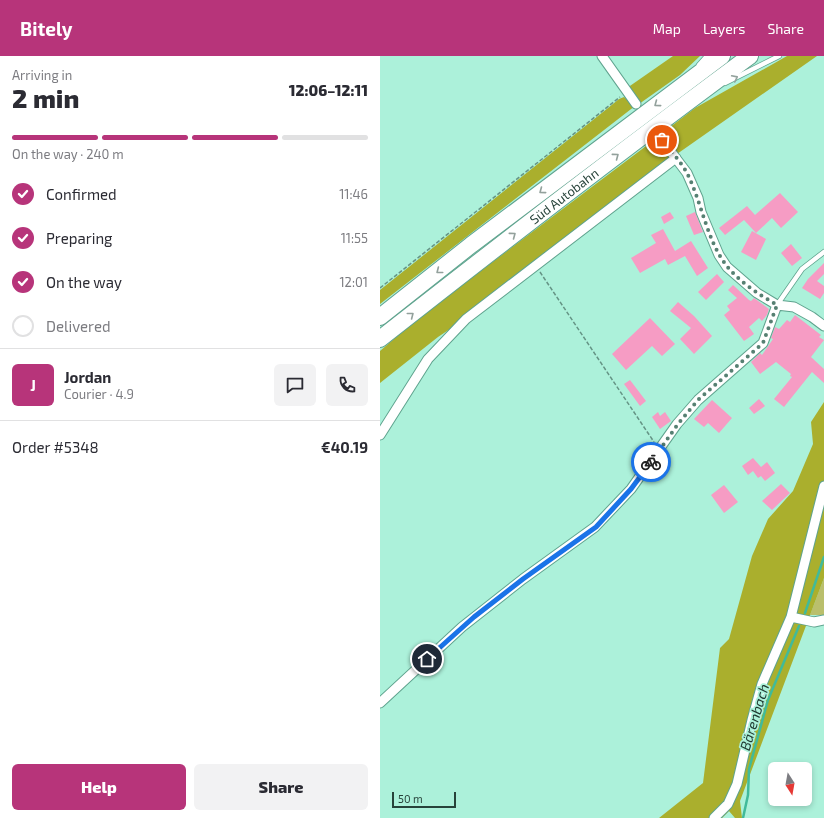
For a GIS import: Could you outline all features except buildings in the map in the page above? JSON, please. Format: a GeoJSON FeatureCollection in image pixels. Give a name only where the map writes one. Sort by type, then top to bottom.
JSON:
{"type":"FeatureCollection","features":[{"type":"Feature","properties":{"kind":"highway","name":"Süd Autobahn"},"geometry":{"type":"LineString","coordinates":[[380,317],[471,245],[722,56]]}},
{"type":"Feature","properties":{"kind":"highway","name":"Süd Autobahn"},"geometry":{"type":"LineString","coordinates":[[380,339],[483,257],[750,56]]}},
{"type":"Feature","properties":{"kind":"street"},"geometry":{"type":"LineString","coordinates":[[602,56],[626,92],[636,104]]}},
{"type":"Feature","properties":{"kind":"street"},"geometry":{"type":"LineString","coordinates":[[662,140],[687,173],[719,255],[727,266],[757,293],[777,305],[794,307],[824,326]]}},
{"type":"Feature","properties":{"kind":"street"},"geometry":{"type":"LineString","coordinates":[[380,435],[428,358],[466,320],[676,158]]}},
{"type":"Feature","properties":{"kind":"street"},"geometry":{"type":"LineString","coordinates":[[380,703],[462,627],[523,579],[596,527],[631,489],[678,424],[698,400],[763,343],[777,305]]}},
{"type":"Feature","properties":{"kind":"street"},"geometry":{"type":"LineString","coordinates":[[714,818],[728,804],[737,784],[762,684],[791,617],[824,486]]}},
{"type":"Feature","properties":{"kind":"street"},"geometry":{"type":"LineString","coordinates":[[791,617],[814,622],[824,620]]}},
{"type":"Feature","properties":{"kind":"lane"},"geometry":{"type":"LineString","coordinates":[[697,67],[707,56]]}},
{"type":"Feature","properties":{"kind":"lane"},"geometry":{"type":"LineString","coordinates":[[723,84],[779,56]]}},
{"type":"Feature","properties":{"kind":"lane"},"geometry":{"type":"LineString","coordinates":[[677,89],[692,72]]}},
{"type":"Feature","properties":{"kind":"lane"},"geometry":{"type":"LineString","coordinates":[[688,102],[716,88]]}},
{"type":"Feature","properties":{"kind":"lane"},"geometry":{"type":"LineString","coordinates":[[777,305],[802,269],[824,252]]}},
{"type":"Feature","properties":{"kind":"path"},"geometry":{"type":"LineString","coordinates":[[380,288],[626,92]]}},
{"type":"Feature","properties":{"kind":"path"},"geometry":{"type":"LineString","coordinates":[[535,266],[654,442],[662,446]]}},
{"type":"Feature","properties":{"kind":"green space"},"geometry":{"type":"Polygon","coordinates":[[[824,578],[824,615],[810,615],[824,578]]]}},
{"type":"Feature","properties":{"kind":"shaded area"},"geometry":{"type":"Polygon","coordinates":[[[673,56],[700,56],[680,75],[639,104],[627,88],[673,56]]]}},
{"type":"Feature","properties":{"kind":"shaded area"},"geometry":{"type":"Polygon","coordinates":[[[787,56],[817,56],[677,154],[661,134],[695,108],[787,56]]]}},
{"type":"Feature","properties":{"kind":"shaded area"},"geometry":{"type":"Polygon","coordinates":[[[624,97],[635,106],[380,304],[380,290],[619,99],[624,97]]]}},
{"type":"Feature","properties":{"kind":"shaded area"},"geometry":{"type":"Polygon","coordinates":[[[658,137],[672,155],[669,159],[462,321],[438,337],[380,383],[380,351],[417,319],[658,137]]]}},
{"type":"Feature","properties":{"kind":"shaded area"},"geometry":{"type":"Polygon","coordinates":[[[824,402],[824,578],[740,801],[742,818],[735,818],[729,811],[722,818],[659,818],[703,783],[720,648],[729,639],[752,556],[768,519],[793,491],[813,444],[811,422],[824,402]]]}},
{"type":"Feature","properties":{"kind":"waterway","name":"Bärenbach"},"geometry":{"type":"LineString","coordinates":[[805,613],[824,557]]}},
{"type":"Feature","properties":{"kind":"waterway","name":"Bärenbach"},"geometry":{"type":"LineString","coordinates":[[743,818],[748,795],[749,769],[768,700],[799,626]]}},
{"type":"Feature","properties":{"kind":"way so far"},"geometry":{"type":"LineString","coordinates":[[651,462],[678,424],[698,400],[763,343],[777,305],[757,293],[727,266],[719,255],[687,173],[662,140]]}},
{"type":"Feature","properties":{"kind":"route"},"geometry":{"type":"LineString","coordinates":[[427,659],[474,617],[523,579],[596,527],[631,489],[651,462]]}}]}
